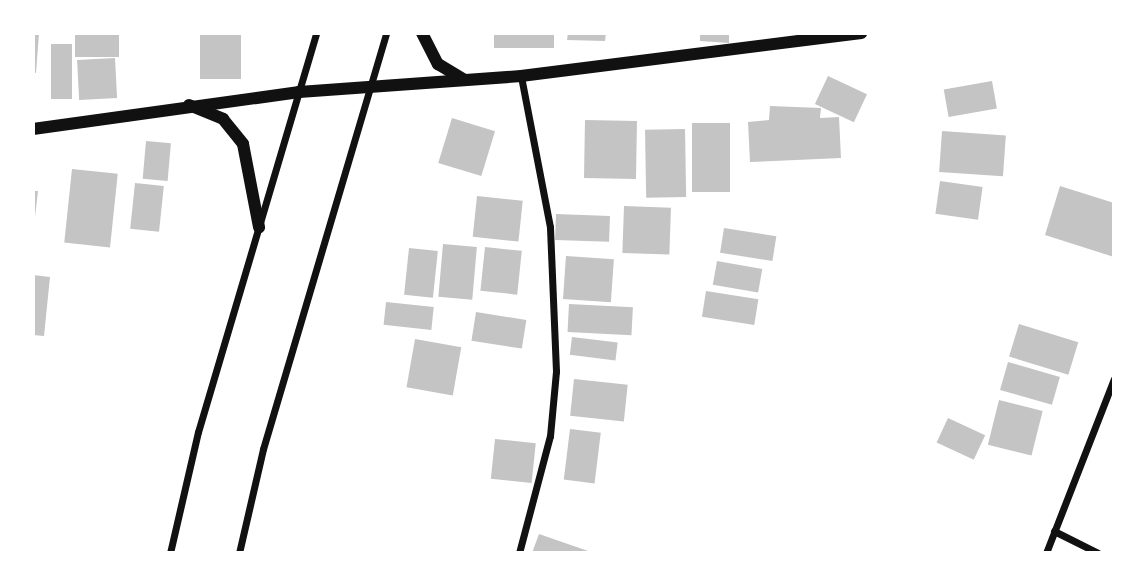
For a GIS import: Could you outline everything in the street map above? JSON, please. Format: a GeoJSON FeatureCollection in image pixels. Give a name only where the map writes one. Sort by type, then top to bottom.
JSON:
{"type":"FeatureCollection","features":[{"type":"Feature","properties":{"kind":"street"},"geometry":{"type":"LineString","coordinates":[[170,553],[198,432],[316,33]]}},
{"type":"Feature","properties":{"kind":"street"},"geometry":{"type":"LineString","coordinates":[[239,553],[263,449],[386,33]]}},
{"type":"Feature","properties":{"kind":"street"},"geometry":{"type":"LineString","coordinates":[[422,33],[438,64],[465,80]]}},
{"type":"Feature","properties":{"kind":"street"},"geometry":{"type":"LineString","coordinates":[[33,129],[188,105],[299,92],[521,76],[861,33]]}},
{"type":"Feature","properties":{"kind":"street"},"geometry":{"type":"LineString","coordinates":[[519,553],[550,436],[556,371],[550,227],[521,76]]}},
{"type":"Feature","properties":{"kind":"street"},"geometry":{"type":"LineString","coordinates":[[188,105],[223,119],[243,144],[259,227]]}},
{"type":"Feature","properties":{"kind":"street"},"geometry":{"type":"LineString","coordinates":[[1046,553],[1114,379]]}},
{"type":"Feature","properties":{"kind":"street"},"geometry":{"type":"LineString","coordinates":[[1054,531],[1097,553]]}},
{"type":"Feature","properties":{"kind":"building"},"geometry":{"type":"Polygon","coordinates":[[[33,33],[39,33],[36,73],[33,72],[33,33]]]}},
{"type":"Feature","properties":{"kind":"building"},"geometry":{"type":"Polygon","coordinates":[[[75,33],[119,33],[119,57],[75,57],[75,33]]]}},
{"type":"Feature","properties":{"kind":"building"},"geometry":{"type":"Polygon","coordinates":[[[200,33],[241,33],[241,79],[200,79],[200,33]]]}},
{"type":"Feature","properties":{"kind":"building"},"geometry":{"type":"Polygon","coordinates":[[[494,33],[554,33],[554,48],[494,48],[494,33]]]}},
{"type":"Feature","properties":{"kind":"building"},"geometry":{"type":"Polygon","coordinates":[[[568,33],[606,33],[605,41],[567,40],[568,33]]]}},
{"type":"Feature","properties":{"kind":"building"},"geometry":{"type":"Polygon","coordinates":[[[700,33],[729,33],[729,43],[700,41],[700,33]]]}},
{"type":"Feature","properties":{"kind":"building"},"geometry":{"type":"Polygon","coordinates":[[[51,44],[72,44],[72,99],[51,99],[51,44]]]}},
{"type":"Feature","properties":{"kind":"building"},"geometry":{"type":"Polygon","coordinates":[[[115,58],[117,98],[79,100],[77,60],[115,58]]]}},
{"type":"Feature","properties":{"kind":"building"},"geometry":{"type":"Polygon","coordinates":[[[828,76],[867,94],[854,122],[815,104],[828,76]]]}},
{"type":"Feature","properties":{"kind":"building"},"geometry":{"type":"Polygon","coordinates":[[[992,81],[997,109],[949,117],[944,90],[992,81]]]}},
{"type":"Feature","properties":{"kind":"building"},"geometry":{"type":"Polygon","coordinates":[[[770,106],[821,108],[820,118],[839,117],[841,158],[750,162],[748,122],[769,120],[770,106]]]}},
{"type":"Feature","properties":{"kind":"building"},"geometry":{"type":"Polygon","coordinates":[[[452,118],[495,131],[481,176],[438,163],[452,118]]]}},
{"type":"Feature","properties":{"kind":"building"},"geometry":{"type":"Polygon","coordinates":[[[585,120],[637,121],[636,179],[584,178],[585,120]]]}},
{"type":"Feature","properties":{"kind":"building"},"geometry":{"type":"Polygon","coordinates":[[[692,123],[730,123],[730,192],[692,192],[692,123]]]}},
{"type":"Feature","properties":{"kind":"building"},"geometry":{"type":"Polygon","coordinates":[[[685,129],[686,197],[646,198],[645,130],[685,129]]]}},
{"type":"Feature","properties":{"kind":"building"},"geometry":{"type":"Polygon","coordinates":[[[942,131],[1006,135],[1003,176],[939,172],[942,131]]]}},
{"type":"Feature","properties":{"kind":"building"},"geometry":{"type":"Polygon","coordinates":[[[146,141],[171,143],[168,181],[143,179],[146,141]]]}},
{"type":"Feature","properties":{"kind":"building"},"geometry":{"type":"Polygon","coordinates":[[[72,169],[118,174],[110,247],[64,243],[72,169]]]}},
{"type":"Feature","properties":{"kind":"building"},"geometry":{"type":"Polygon","coordinates":[[[940,181],[983,187],[978,220],[935,214],[940,181]]]}},
{"type":"Feature","properties":{"kind":"building"},"geometry":{"type":"Polygon","coordinates":[[[135,183],[164,186],[159,232],[130,229],[135,183]]]}},
{"type":"Feature","properties":{"kind":"building"},"geometry":{"type":"Polygon","coordinates":[[[1060,186],[1114,203],[1114,257],[1045,235],[1060,186]]]}},
{"type":"Feature","properties":{"kind":"building"},"geometry":{"type":"Polygon","coordinates":[[[33,191],[38,191],[35,217],[33,217],[33,191]]]}},
{"type":"Feature","properties":{"kind":"building"},"geometry":{"type":"Polygon","coordinates":[[[477,196],[523,201],[518,242],[473,237],[477,196]]]}},
{"type":"Feature","properties":{"kind":"building"},"geometry":{"type":"Polygon","coordinates":[[[624,206],[671,208],[669,255],[622,253],[624,206]]]}},
{"type":"Feature","properties":{"kind":"building"},"geometry":{"type":"Polygon","coordinates":[[[556,214],[610,216],[609,242],[555,240],[556,214]]]}},
{"type":"Feature","properties":{"kind":"building"},"geometry":{"type":"Polygon","coordinates":[[[724,228],[776,236],[772,261],[720,253],[724,228]]]}},
{"type":"Feature","properties":{"kind":"building"},"geometry":{"type":"Polygon","coordinates":[[[443,244],[477,247],[472,300],[438,297],[443,244]]]}},
{"type":"Feature","properties":{"kind":"building"},"geometry":{"type":"Polygon","coordinates":[[[485,247],[522,251],[517,295],[480,291],[485,247]]]}},
{"type":"Feature","properties":{"kind":"building"},"geometry":{"type":"Polygon","coordinates":[[[409,248],[438,251],[433,298],[404,295],[409,248]]]}},
{"type":"Feature","properties":{"kind":"building"},"geometry":{"type":"Polygon","coordinates":[[[566,256],[614,259],[611,302],[563,299],[566,256]]]}},
{"type":"Feature","properties":{"kind":"building"},"geometry":{"type":"Polygon","coordinates":[[[717,261],[762,269],[758,293],[713,285],[717,261]]]}},
{"type":"Feature","properties":{"kind":"building"},"geometry":{"type":"Polygon","coordinates":[[[33,275],[50,277],[44,336],[33,335],[33,275]]]}},
{"type":"Feature","properties":{"kind":"building"},"geometry":{"type":"Polygon","coordinates":[[[706,291],[758,299],[754,325],[702,317],[706,291]]]}},
{"type":"Feature","properties":{"kind":"building"},"geometry":{"type":"Polygon","coordinates":[[[386,302],[434,307],[431,330],[384,325],[386,302]]]}},
{"type":"Feature","properties":{"kind":"building"},"geometry":{"type":"Polygon","coordinates":[[[569,304],[633,307],[631,335],[568,332],[569,304]]]}},
{"type":"Feature","properties":{"kind":"building"},"geometry":{"type":"Polygon","coordinates":[[[476,312],[526,320],[522,349],[471,341],[476,312]]]}},
{"type":"Feature","properties":{"kind":"building"},"geometry":{"type":"Polygon","coordinates":[[[1019,324],[1078,342],[1068,375],[1009,357],[1019,324]]]}},
{"type":"Feature","properties":{"kind":"building"},"geometry":{"type":"Polygon","coordinates":[[[572,337],[618,343],[615,360],[570,355],[572,337]]]}},
{"type":"Feature","properties":{"kind":"building"},"geometry":{"type":"Polygon","coordinates":[[[415,339],[461,347],[453,395],[406,387],[415,339]]]}},
{"type":"Feature","properties":{"kind":"building"},"geometry":{"type":"Polygon","coordinates":[[[1008,362],[1060,377],[1052,405],[1000,390],[1008,362]]]}},
{"type":"Feature","properties":{"kind":"building"},"geometry":{"type":"Polygon","coordinates":[[[574,379],[628,385],[624,421],[570,416],[574,379]]]}},
{"type":"Feature","properties":{"kind":"building"},"geometry":{"type":"Polygon","coordinates":[[[999,400],[1043,411],[1032,456],[988,445],[999,400]]]}},
{"type":"Feature","properties":{"kind":"building"},"geometry":{"type":"Polygon","coordinates":[[[948,418],[985,435],[974,460],[937,442],[948,418]]]}},
{"type":"Feature","properties":{"kind":"building"},"geometry":{"type":"Polygon","coordinates":[[[570,429],[601,433],[595,483],[564,480],[570,429]]]}},
{"type":"Feature","properties":{"kind":"building"},"geometry":{"type":"Polygon","coordinates":[[[495,439],[536,443],[532,483],[491,479],[495,439]]]}},
{"type":"Feature","properties":{"kind":"building"},"geometry":{"type":"Polygon","coordinates":[[[539,534],[591,552],[591,553],[532,553],[539,534]]]}}]}
